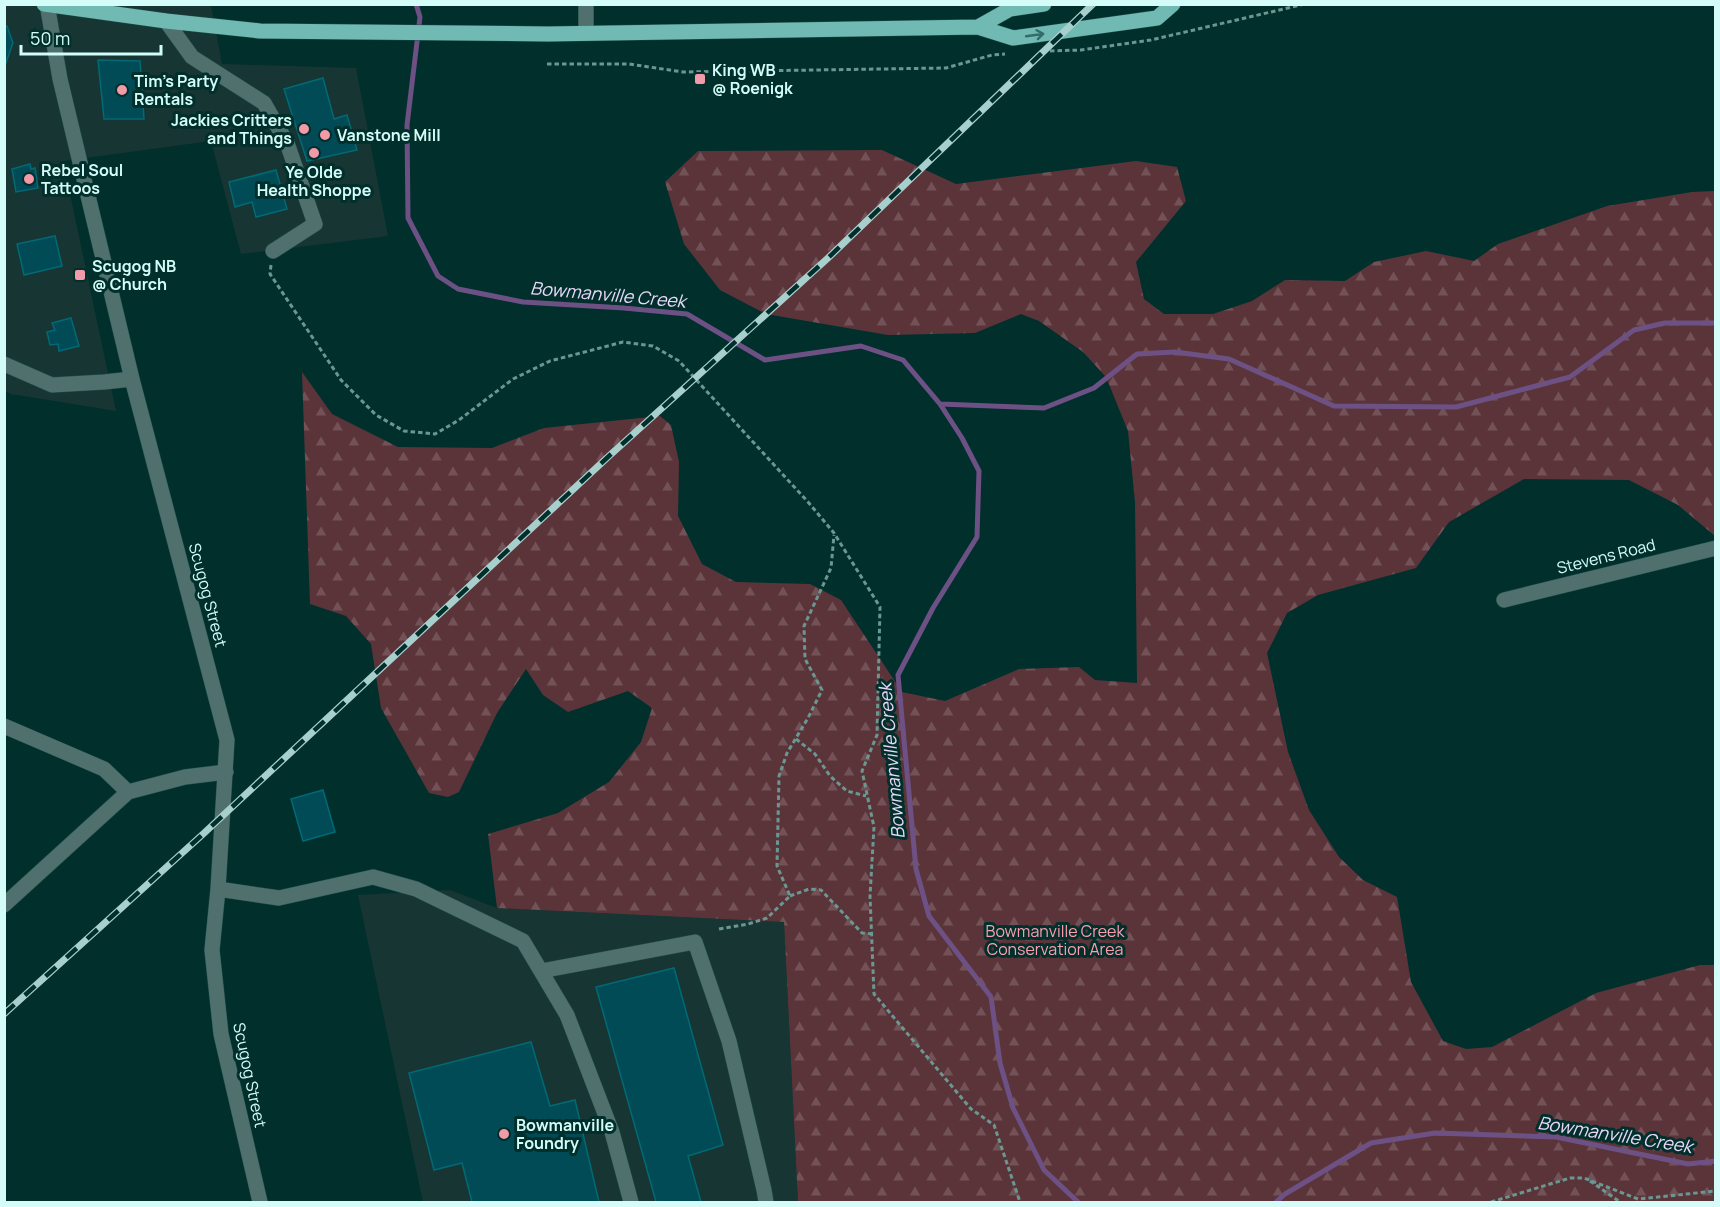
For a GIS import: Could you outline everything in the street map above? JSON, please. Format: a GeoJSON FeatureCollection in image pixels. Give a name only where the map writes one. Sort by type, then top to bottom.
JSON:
{"type":"FeatureCollection","features":[{"type":"Feature","properties":{"kind":"main road"},"geometry":{"type":"LineString","coordinates":[[978,27],[1010,9],[1044,4]]}},
{"type":"Feature","properties":{"kind":"main road"},"geometry":{"type":"LineString","coordinates":[[46,5],[166,21],[260,30],[548,34],[978,27],[1012,38],[1157,18],[1173,4]]}},
{"type":"Feature","properties":{"kind":"street"},"geometry":{"type":"LineString","coordinates":[[586,4],[586,33]]}},
{"type":"Feature","properties":{"kind":"street","name":"Scugog Street"},"geometry":{"type":"LineString","coordinates":[[46,5],[60,79],[132,379],[227,740],[212,950],[221,1034],[260,1203]]}},
{"type":"Feature","properties":{"kind":"street"},"geometry":{"type":"LineString","coordinates":[[166,21],[192,57],[264,103],[287,143],[315,224],[273,251]]}},
{"type":"Feature","properties":{"kind":"street"},"geometry":{"type":"LineString","coordinates":[[4,364],[52,384],[132,379]]}},
{"type":"Feature","properties":{"kind":"street","name":"Stevens Road"},"geometry":{"type":"LineString","coordinates":[[1504,600],[1716,548]]}},
{"type":"Feature","properties":{"kind":"street"},"geometry":{"type":"LineString","coordinates":[[4,726],[104,769],[128,792]]}},
{"type":"Feature","properties":{"kind":"street"},"geometry":{"type":"LineString","coordinates":[[4,905],[128,792],[185,777],[226,772]]}},
{"type":"Feature","properties":{"kind":"street"},"geometry":{"type":"LineString","coordinates":[[218,889],[279,898],[373,876],[416,889],[523,941],[567,1015],[612,1132],[631,1203]]}},
{"type":"Feature","properties":{"kind":"street"},"geometry":{"type":"LineString","coordinates":[[541,971],[694,942],[729,1041],[766,1203]]}},
{"type":"Feature","properties":{"kind":"path"},"geometry":{"type":"LineString","coordinates":[[1048,52],[1081,50],[1151,40],[1305,4]]}},
{"type":"Feature","properties":{"kind":"path"},"geometry":{"type":"LineString","coordinates":[[547,64],[629,64],[683,72],[946,68],[992,55],[1014,54]]}},
{"type":"Feature","properties":{"kind":"path"},"geometry":{"type":"LineString","coordinates":[[273,251],[270,274],[341,380],[376,415],[404,431],[435,434],[459,420],[513,379],[550,361],[623,342],[653,346],[679,361],[834,532],[880,608],[877,735],[862,771],[874,826],[870,896],[873,994],[971,1109],[993,1125],[1020,1203]]}},
{"type":"Feature","properties":{"kind":"path"},"geometry":{"type":"LineString","coordinates":[[790,896],[777,866],[779,776],[787,753],[822,690],[805,659],[804,626],[831,568],[834,532]]}},
{"type":"Feature","properties":{"kind":"path"},"geometry":{"type":"LineString","coordinates":[[796,739],[815,754],[830,776],[848,791],[866,796]]}},
{"type":"Feature","properties":{"kind":"path"},"geometry":{"type":"LineString","coordinates":[[719,928],[748,924],[767,918],[790,896],[809,889],[821,890],[862,933],[872,934]]}},
{"type":"Feature","properties":{"kind":"path"},"geometry":{"type":"LineString","coordinates":[[1491,1203],[1569,1178],[1584,1178],[1638,1199],[1716,1191]]}},
{"type":"Feature","properties":{"kind":"path"},"geometry":{"type":"LineString","coordinates":[[1584,1178],[1620,1203]]}},
{"type":"Feature","properties":{"kind":"shaded area"},"geometry":{"type":"Polygon","coordinates":[[[5,5],[211,5],[222,64],[356,68],[388,236],[241,254],[211,141],[63,161],[116,411],[11,394],[5,391],[5,5]]]}},
{"type":"Feature","properties":{"kind":"shaded area"},"geometry":{"type":"Polygon","coordinates":[[[450,890],[497,908],[784,922],[798,1202],[423,1202],[358,895],[450,890]]]}},
{"type":"Feature","properties":{"kind":"green space","name":"Bowmanville Creek Conservation Area"},"geometry":{"type":"Polygon","coordinates":[[[882,150],[956,184],[1136,161],[1177,167],[1186,201],[1136,262],[1144,299],[1164,314],[1213,314],[1252,301],[1285,280],[1345,281],[1374,262],[1426,251],[1474,261],[1498,244],[1607,206],[1692,192],[1715,191],[1715,536],[1678,505],[1629,480],[1524,479],[1449,522],[1416,568],[1318,595],[1287,613],[1267,653],[1288,752],[1309,810],[1339,857],[1363,880],[1397,897],[1411,982],[1443,1041],[1466,1049],[1492,1047],[1596,993],[1700,965],[1715,965],[1715,1202],[798,1202],[784,922],[497,908],[488,834],[558,813],[609,782],[641,742],[652,708],[628,691],[568,712],[543,695],[526,669],[497,713],[459,792],[448,797],[429,793],[381,708],[371,644],[346,616],[310,604],[302,372],[332,414],[398,447],[492,448],[544,428],[660,416],[671,425],[679,462],[678,516],[702,564],[736,582],[810,584],[841,600],[902,692],[945,701],[1019,669],[1079,667],[1095,680],[1137,683],[1135,502],[1128,431],[1106,377],[1083,352],[1039,321],[1021,314],[975,333],[888,335],[766,314],[720,290],[684,244],[665,182],[698,151],[882,150]]]}},
{"type":"Feature","properties":{"kind":"building"},"geometry":{"type":"Polygon","coordinates":[[[4,25],[7,26],[13,43],[4,68],[4,25]]]}},
{"type":"Feature","properties":{"kind":"building","name":"Tim's Party Rentals"},"geometry":{"type":"Polygon","coordinates":[[[98,60],[140,61],[144,119],[104,119],[98,60]]]}},
{"type":"Feature","properties":{"kind":"building","name":"Vanstone Mill"},"geometry":{"type":"Polygon","coordinates":[[[323,78],[334,119],[347,115],[357,150],[307,161],[284,89],[323,78]]]}},
{"type":"Feature","properties":{"kind":"building"},"geometry":{"type":"Polygon","coordinates":[[[30,164],[31,169],[35,168],[38,188],[16,192],[12,169],[30,164]]]}},
{"type":"Feature","properties":{"kind":"building"},"geometry":{"type":"Polygon","coordinates":[[[276,170],[287,209],[256,217],[252,202],[235,207],[229,182],[276,170]]]}},
{"type":"Feature","properties":{"kind":"building"},"geometry":{"type":"Polygon","coordinates":[[[55,236],[62,266],[24,275],[17,244],[55,236]]]}},
{"type":"Feature","properties":{"kind":"building"},"geometry":{"type":"Polygon","coordinates":[[[71,318],[79,346],[59,351],[58,344],[50,345],[47,332],[55,330],[52,323],[71,318]]]}},
{"type":"Feature","properties":{"kind":"building"},"geometry":{"type":"Polygon","coordinates":[[[323,790],[335,832],[303,841],[291,799],[323,790]]]}},
{"type":"Feature","properties":{"kind":"building"},"geometry":{"type":"Polygon","coordinates":[[[674,968],[723,1145],[688,1156],[701,1202],[656,1202],[596,987],[674,968]]]}},
{"type":"Feature","properties":{"kind":"building","name":"Bowmanville Foundry"},"geometry":{"type":"Polygon","coordinates":[[[531,1042],[550,1106],[575,1100],[599,1202],[472,1202],[462,1163],[434,1170],[409,1073],[531,1042]]]}},
{"type":"Feature","properties":{"kind":"waterway","name":"Bowmanville Creek"},"geometry":{"type":"LineString","coordinates":[[416,4],[420,17],[407,125],[408,218],[438,276],[458,289],[523,302],[687,314],[765,360],[861,346],[903,360],[940,404],[962,438],[979,471],[977,537],[933,608],[898,675],[916,869],[929,916],[991,997],[1000,1063],[1013,1108],[1044,1170],[1078,1202]]}},
{"type":"Feature","properties":{"kind":"waterway"},"geometry":{"type":"LineString","coordinates":[[940,404],[1044,408],[1094,388],[1137,354],[1175,352],[1229,359],[1334,406],[1456,407],[1570,377],[1634,330],[1665,323],[1716,323]]}},
{"type":"Feature","properties":{"kind":"waterway","name":"Bowmanville Creek"},"geometry":{"type":"LineString","coordinates":[[1276,1202],[1285,1194],[1371,1143],[1435,1133],[1556,1137],[1688,1164],[1716,1161]]}},
{"type":"Feature","properties":{"kind":"railway"},"geometry":{"type":"LineString","coordinates":[[4,1014],[202,835],[609,456],[828,258],[1093,4]]}},
{"type":"Feature","properties":{"kind":"place","name":"King WB @ Roenigk"},"geometry":{"type":"Point","coordinates":[700,79]}},
{"type":"Feature","properties":{"kind":"place","name":"Tim's Party Rentals"},"geometry":{"type":"Point","coordinates":[122,90]}},
{"type":"Feature","properties":{"kind":"place","name":"Jackies Critters and Things"},"geometry":{"type":"Point","coordinates":[304,129]}},
{"type":"Feature","properties":{"kind":"place","name":"Vanstone Mill"},"geometry":{"type":"Point","coordinates":[325,135]}},
{"type":"Feature","properties":{"kind":"place","name":"Ye Olde Health Shoppe"},"geometry":{"type":"Point","coordinates":[314,153]}},
{"type":"Feature","properties":{"kind":"place","name":"Rebel Soul Tattoos"},"geometry":{"type":"Point","coordinates":[29,179]}},
{"type":"Feature","properties":{"kind":"place","name":"Scugog NB @ Church"},"geometry":{"type":"Point","coordinates":[80,275]}},
{"type":"Feature","properties":{"kind":"place","name":"Bowmanville Foundry"},"geometry":{"type":"Point","coordinates":[504,1134]}}]}
